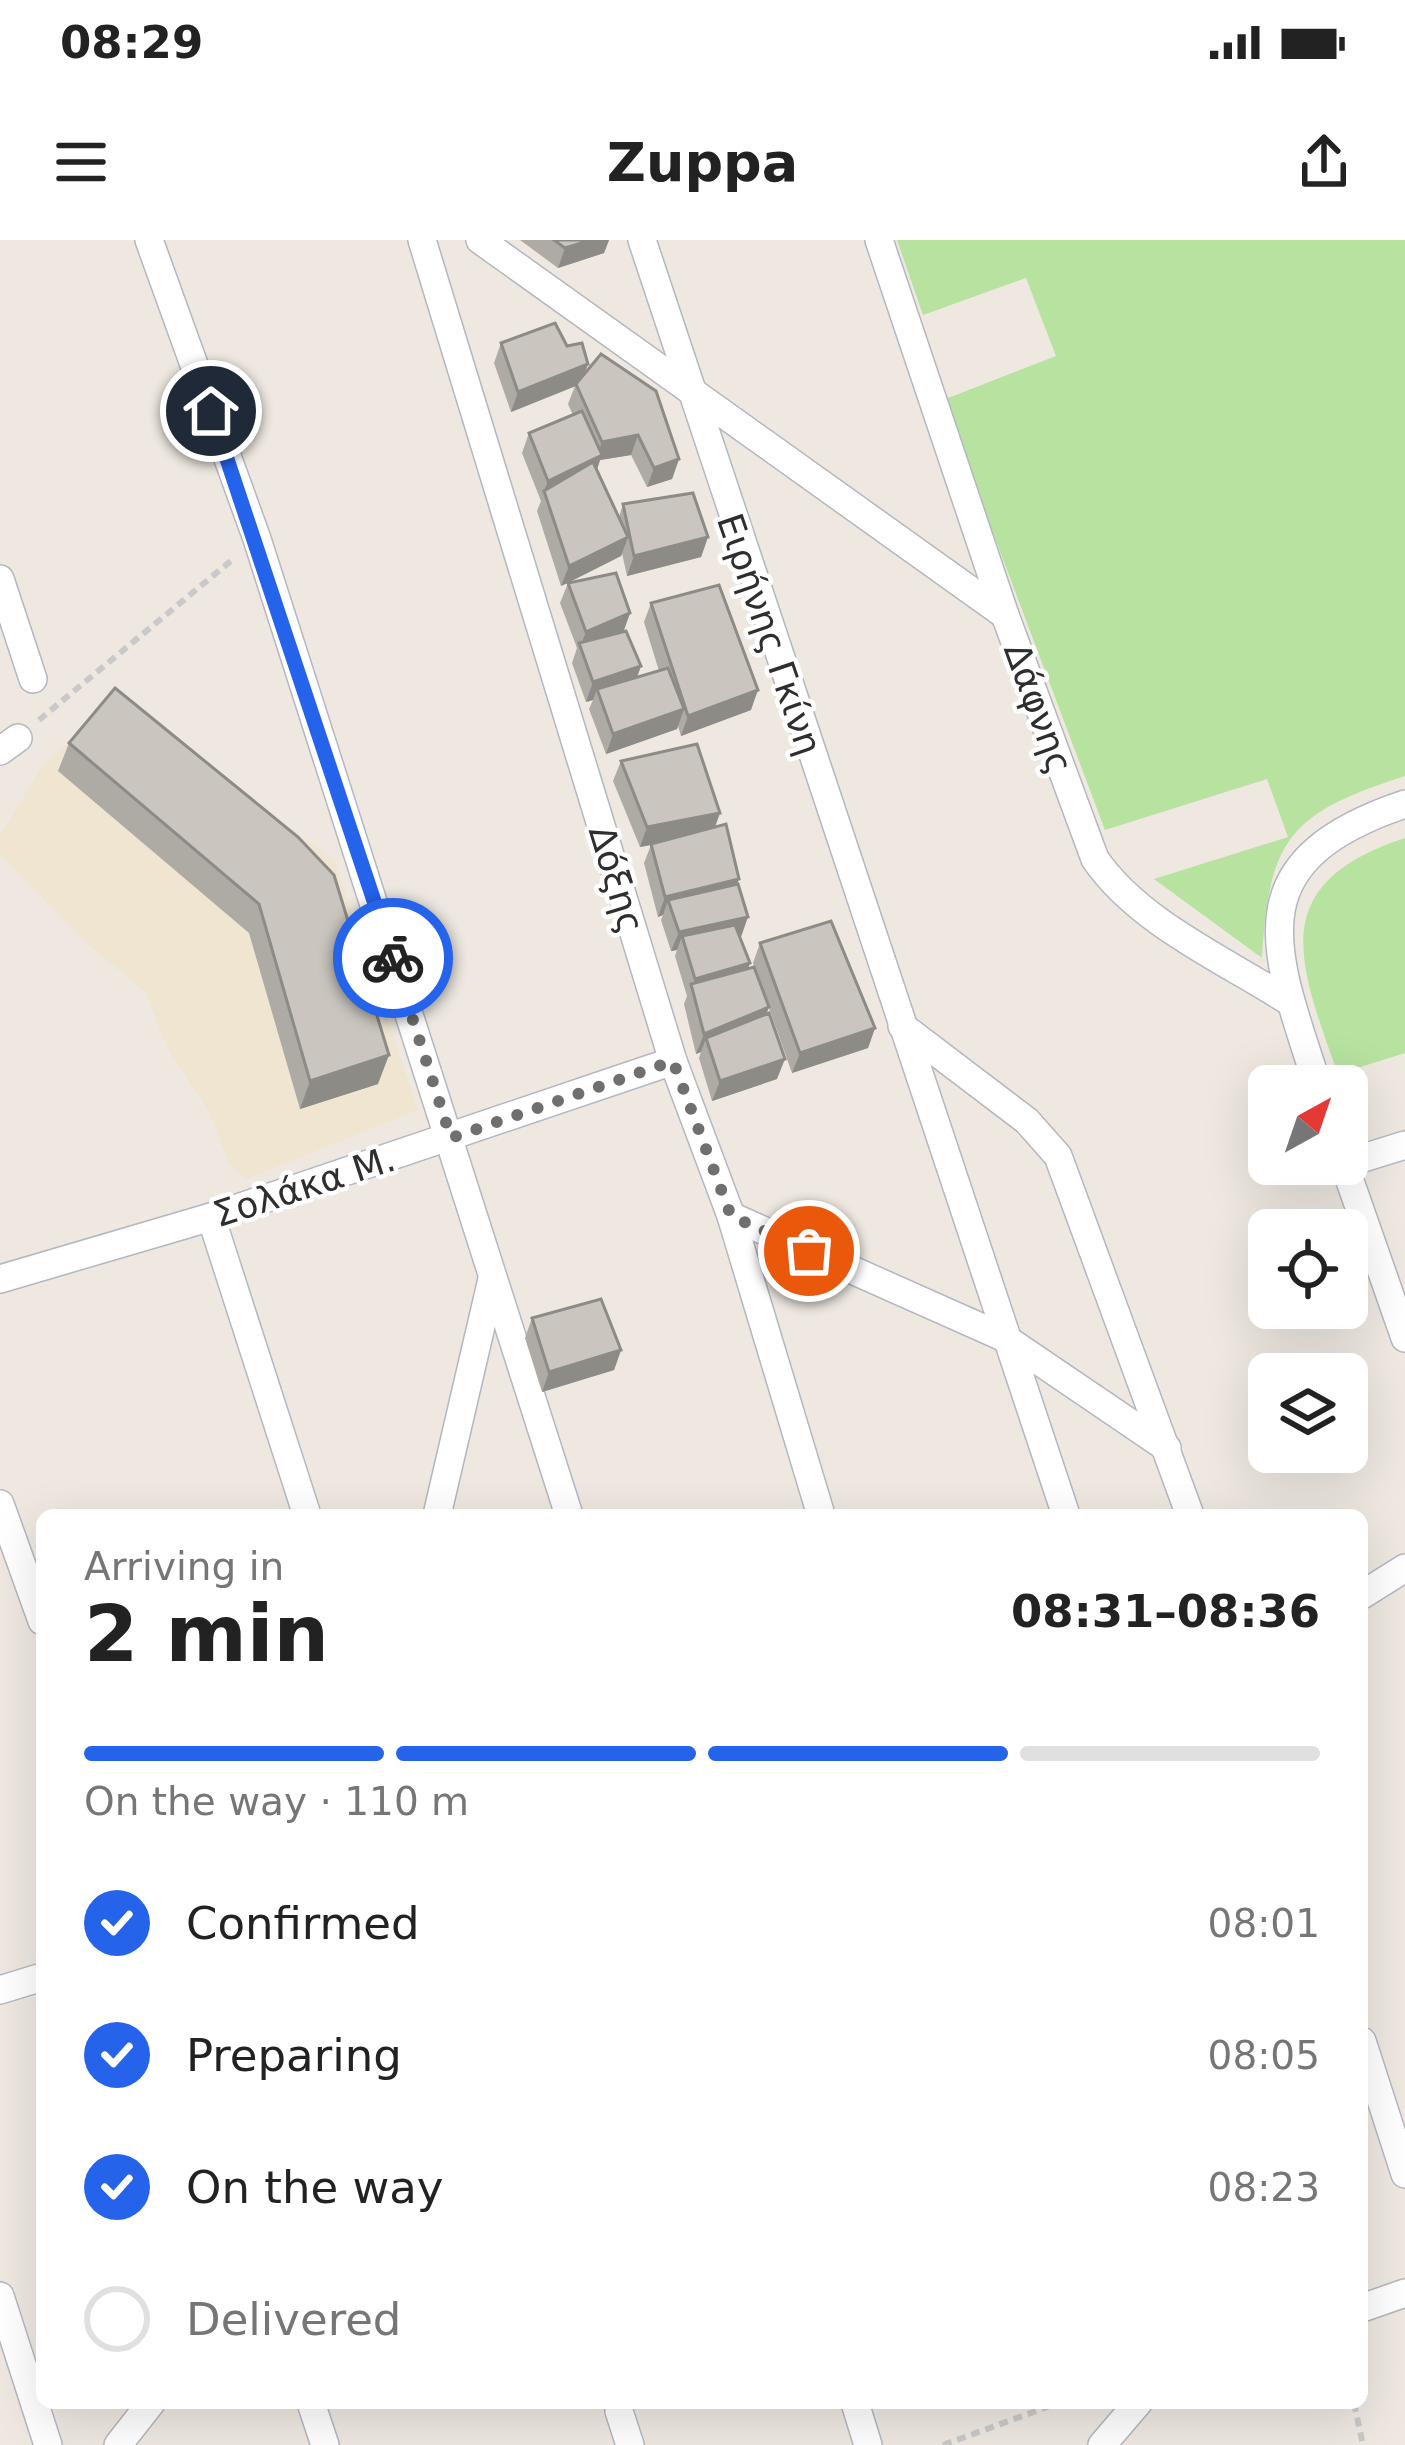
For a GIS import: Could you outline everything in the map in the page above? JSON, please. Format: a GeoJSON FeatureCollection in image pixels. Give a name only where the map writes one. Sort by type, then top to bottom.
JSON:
{"type":"FeatureCollection","features":[{"type":"Feature","properties":{"kind":"street"},"geometry":{"type":"LineString","coordinates":[[149,240],[257,539],[567,1509]]}},
{"type":"Feature","properties":{"kind":"street","name":"Δόξης"},"geometry":{"type":"LineString","coordinates":[[422,240],[673,1061],[731,1216],[819,1509]]}},
{"type":"Feature","properties":{"kind":"street"},"geometry":{"type":"LineString","coordinates":[[480,240],[1005,615]]}},
{"type":"Feature","properties":{"kind":"street","name":"Ειρήνης Γκίνη"},"geometry":{"type":"LineString","coordinates":[[642,240],[1064,1509]]}},
{"type":"Feature","properties":{"kind":"street","name":"Δάφνης"},"geometry":{"type":"LineString","coordinates":[[879,240],[1005,615],[1094,859],[1110,881],[1141,907],[1290,1001]]}},
{"type":"Feature","properties":{"kind":"street"},"geometry":{"type":"LineString","coordinates":[[0,579],[33,679]]}},
{"type":"Feature","properties":{"kind":"street"},"geometry":{"type":"LineString","coordinates":[[1311,1065],[1290,1001],[1277,919],[1307,855],[1334,832],[1405,804]]}},
{"type":"Feature","properties":{"kind":"street"},"geometry":{"type":"LineString","coordinates":[[902,1026],[1027,1120],[1058,1156],[1188,1509]]}},
{"type":"Feature","properties":{"kind":"street","name":"Σολάκα Μ."},"geometry":{"type":"LineString","coordinates":[[0,1279],[211,1217],[673,1061]]}},
{"type":"Feature","properties":{"kind":"street"},"geometry":{"type":"LineString","coordinates":[[1368,1157],[1405,1145]]}},
{"type":"Feature","properties":{"kind":"street"},"geometry":{"type":"LineString","coordinates":[[1352,1185],[1405,1338]]}},
{"type":"Feature","properties":{"kind":"street"},"geometry":{"type":"LineString","coordinates":[[731,1216],[1005,1338],[1167,1448]]}},
{"type":"Feature","properties":{"kind":"street"},"geometry":{"type":"LineString","coordinates":[[211,1217],[306,1509]]}},
{"type":"Feature","properties":{"kind":"street"},"geometry":{"type":"LineString","coordinates":[[438,1509],[493,1275]]}},
{"type":"Feature","properties":{"kind":"street"},"geometry":{"type":"LineString","coordinates":[[0,1504],[36,1604]]}},
{"type":"Feature","properties":{"kind":"street"},"geometry":{"type":"LineString","coordinates":[[1368,1591],[1405,1568]]}},
{"type":"Feature","properties":{"kind":"street"},"geometry":{"type":"LineString","coordinates":[[0,1990],[36,1979]]}},
{"type":"Feature","properties":{"kind":"street"},"geometry":{"type":"LineString","coordinates":[[1368,2060],[1405,2174]]}},
{"type":"Feature","properties":{"kind":"street"},"geometry":{"type":"LineString","coordinates":[[1368,2306],[1405,2293]]}},
{"type":"Feature","properties":{"kind":"street"},"geometry":{"type":"LineString","coordinates":[[0,2296],[36,2408]]}},
{"type":"Feature","properties":{"kind":"street"},"geometry":{"type":"LineString","coordinates":[[36,2409],[48,2445]]}},
{"type":"Feature","properties":{"kind":"street"},"geometry":{"type":"LineString","coordinates":[[118,2445],[146,2409]]}},
{"type":"Feature","properties":{"kind":"street"},"geometry":{"type":"LineString","coordinates":[[313,2409],[326,2445]]}},
{"type":"Feature","properties":{"kind":"street"},"geometry":{"type":"LineString","coordinates":[[857,2409],[868,2445]]}},
{"type":"Feature","properties":{"kind":"street"},"geometry":{"type":"LineString","coordinates":[[1102,2445],[1133,2409]]}},
{"type":"Feature","properties":{"kind":"street"},"geometry":{"type":"LineString","coordinates":[[619,2411],[630,2445]]}},
{"type":"Feature","properties":{"kind":"path"},"geometry":{"type":"LineString","coordinates":[[6,744],[257,539]]}},
{"type":"Feature","properties":{"kind":"path"},"geometry":{"type":"LineString","coordinates":[[943,2445],[1042,2409]]}},
{"type":"Feature","properties":{"kind":"path"},"geometry":{"type":"LineString","coordinates":[[1355,2409],[1363,2445]]}},
{"type":"Feature","properties":{"kind":"shaded area"},"geometry":{"type":"Polygon","coordinates":[[[114,703],[334,860],[418,1110],[246,1179],[229,1163],[208,1110],[167,1048],[146,993],[83,940],[0,854],[0,835],[43,765],[114,703]]]}},
{"type":"Feature","properties":{"kind":"green space"},"geometry":{"type":"Polygon","coordinates":[[[897,240],[1405,240],[1405,776],[1336,803],[1293,835],[1271,884],[1262,958],[1154,879],[1288,837],[1267,779],[1105,830],[943,400],[1056,356],[1026,278],[923,315],[897,240]]]}},
{"type":"Feature","properties":{"kind":"green space"},"geometry":{"type":"Polygon","coordinates":[[[1405,838],[1405,1053],[1367,1065],[1335,1065],[1312,996],[1304,931],[1312,903],[1330,879],[1360,857],[1405,838]]]}},
{"type":"Feature","properties":{"kind":"building"},"geometry":{"type":"Polygon","coordinates":[[[554,240],[591,240],[565,248],[554,240]]]}},
{"type":"Feature","properties":{"kind":"building"},"geometry":{"type":"Polygon","coordinates":[[[555,323],[567,346],[582,343],[588,364],[518,392],[501,343],[555,323]]]}},
{"type":"Feature","properties":{"kind":"building"},"geometry":{"type":"Polygon","coordinates":[[[601,354],[656,391],[679,459],[654,468],[638,435],[602,442],[576,384],[601,354]]]}},
{"type":"Feature","properties":{"kind":"building"},"geometry":{"type":"Polygon","coordinates":[[[582,411],[602,455],[548,481],[529,433],[582,411]]]}},
{"type":"Feature","properties":{"kind":"building"},"geometry":{"type":"Polygon","coordinates":[[[593,462],[628,537],[569,566],[544,491],[593,462]]]}},
{"type":"Feature","properties":{"kind":"building"},"geometry":{"type":"Polygon","coordinates":[[[693,493],[708,537],[634,556],[623,504],[693,493]]]}},
{"type":"Feature","properties":{"kind":"building"},"geometry":{"type":"Polygon","coordinates":[[[616,573],[630,613],[586,632],[568,583],[616,573]]]}},
{"type":"Feature","properties":{"kind":"building"},"geometry":{"type":"Polygon","coordinates":[[[719,585],[758,690],[688,716],[651,603],[719,585]]]}},
{"type":"Feature","properties":{"kind":"building"},"geometry":{"type":"Polygon","coordinates":[[[626,631],[641,666],[593,682],[579,643],[626,631]]]}},
{"type":"Feature","properties":{"kind":"building"},"geometry":{"type":"Polygon","coordinates":[[[668,668],[684,709],[613,734],[597,689],[668,668]]]}},
{"type":"Feature","properties":{"kind":"building"},"geometry":{"type":"Polygon","coordinates":[[[115,688],[298,837],[334,875],[389,1055],[310,1081],[259,904],[69,743],[115,688]]]}},
{"type":"Feature","properties":{"kind":"building"},"geometry":{"type":"Polygon","coordinates":[[[697,744],[720,813],[647,827],[621,761],[697,744]]]}},
{"type":"Feature","properties":{"kind":"building"},"geometry":{"type":"Polygon","coordinates":[[[726,824],[739,879],[665,897],[651,844],[726,824]]]}},
{"type":"Feature","properties":{"kind":"building"},"geometry":{"type":"Polygon","coordinates":[[[738,884],[748,917],[679,932],[668,900],[738,884]]]}},
{"type":"Feature","properties":{"kind":"building"},"geometry":{"type":"Polygon","coordinates":[[[831,921],[875,1028],[800,1053],[760,943],[831,921]]]}},
{"type":"Feature","properties":{"kind":"building"},"geometry":{"type":"Polygon","coordinates":[[[735,925],[750,963],[695,979],[682,936],[735,925]]]}},
{"type":"Feature","properties":{"kind":"building"},"geometry":{"type":"Polygon","coordinates":[[[754,967],[769,1007],[704,1034],[691,984],[754,967]]]}},
{"type":"Feature","properties":{"kind":"building"},"geometry":{"type":"Polygon","coordinates":[[[769,1013],[785,1059],[720,1081],[706,1038],[769,1013]]]}},
{"type":"Feature","properties":{"kind":"building"},"geometry":{"type":"Polygon","coordinates":[[[601,1299],[621,1350],[549,1372],[532,1318],[601,1299]]]}},
{"type":"Feature","properties":{"kind":"way so far"},"geometry":{"type":"LineString","coordinates":[[393,958],[451,1138],[673,1061],[731,1216],[809,1251]]}},
{"type":"Feature","properties":{"kind":"route"},"geometry":{"type":"LineString","coordinates":[[211,411],[393,958]]}}]}
